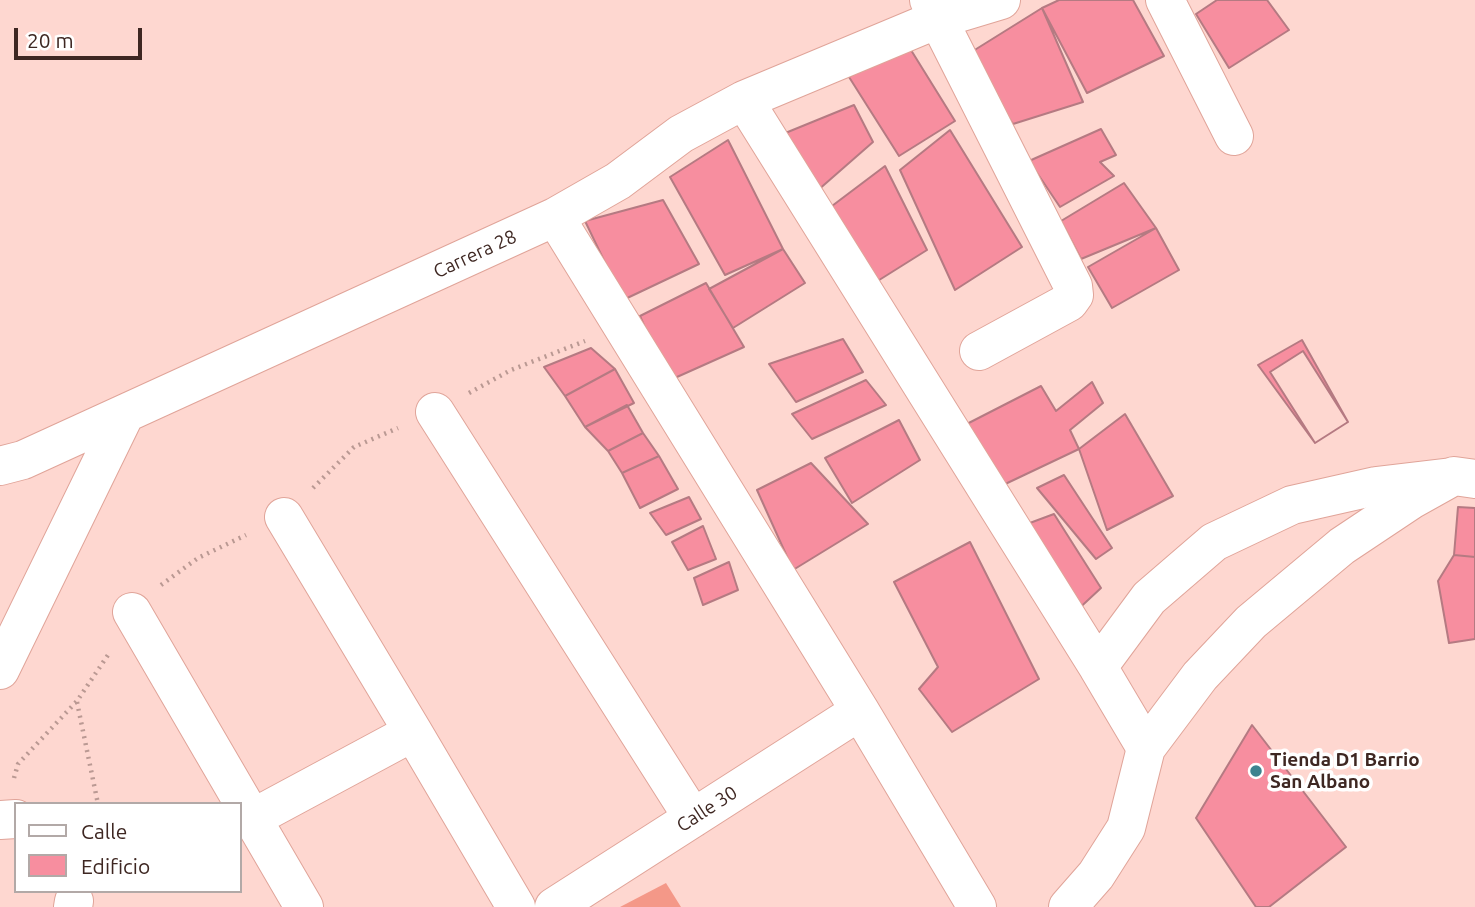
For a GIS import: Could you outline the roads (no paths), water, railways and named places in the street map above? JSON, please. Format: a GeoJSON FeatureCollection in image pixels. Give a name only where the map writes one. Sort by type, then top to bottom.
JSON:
{"type":"FeatureCollection","features":[{"type":"Feature","properties":{"kind":"street","name":"Carrera 28"},"geometry":{"type":"LineString","coordinates":[[0,466],[23,460],[555,217],[618,181],[681,134],[744,100],[934,10],[1001,0]]}},
{"type":"Feature","properties":{"kind":"street"},"geometry":{"type":"LineString","coordinates":[[1165,0],[1234,136]]}},
{"type":"Feature","properties":{"kind":"street"},"geometry":{"type":"LineString","coordinates":[[934,10],[1073,286],[1074,295],[1069,302],[979,351]]}},
{"type":"Feature","properties":{"kind":"street"},"geometry":{"type":"LineString","coordinates":[[744,100],[1146,748]]}},
{"type":"Feature","properties":{"kind":"street"},"geometry":{"type":"LineString","coordinates":[[555,217],[860,711],[977,907]]}},
{"type":"Feature","properties":{"kind":"street"},"geometry":{"type":"LineString","coordinates":[[435,412],[693,818]]}},
{"type":"Feature","properties":{"kind":"street"},"geometry":{"type":"LineString","coordinates":[[0,670],[125,414]]}},
{"type":"Feature","properties":{"kind":"street"},"geometry":{"type":"LineString","coordinates":[[1098,667],[1149,598],[1214,542],[1292,505],[1376,486],[1465,478]]}},
{"type":"Feature","properties":{"kind":"street"},"geometry":{"type":"LineString","coordinates":[[1068,907],[1096,875],[1126,828],[1146,748],[1200,676],[1251,622],[1342,545],[1411,500],[1465,478]]}},
{"type":"Feature","properties":{"kind":"street"},"geometry":{"type":"LineString","coordinates":[[284,517],[516,907]]}},
{"type":"Feature","properties":{"kind":"street"},"geometry":{"type":"LineString","coordinates":[[132,612],[237,802]]}},
{"type":"Feature","properties":{"kind":"street","name":"Calle 30"},"geometry":{"type":"LineString","coordinates":[[554,907],[860,711]]}},
{"type":"Feature","properties":{"kind":"street"},"geometry":{"type":"LineString","coordinates":[[304,907],[246,818],[414,732]]}},
{"type":"Feature","properties":{"kind":"place","name":"Tienda D1 Barrio San Albano"},"geometry":{"type":"Point","coordinates":[1256,771]}}]}
